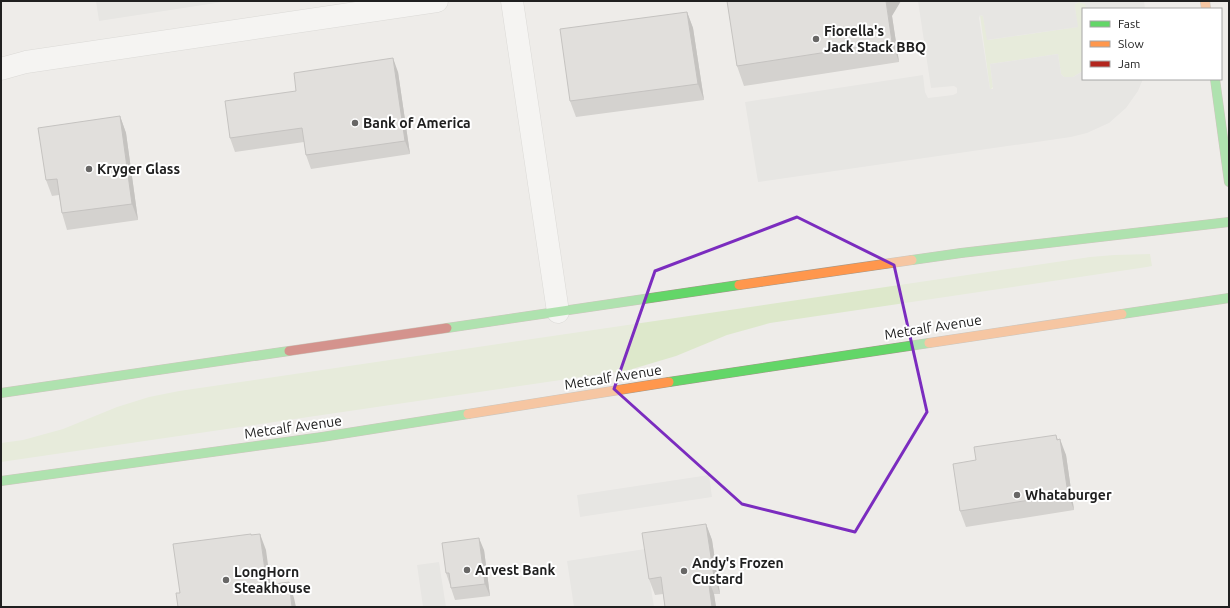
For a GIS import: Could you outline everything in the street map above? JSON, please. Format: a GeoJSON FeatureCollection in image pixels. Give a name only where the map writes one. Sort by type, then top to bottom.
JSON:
{"type":"FeatureCollection","features":[{"type":"Feature","properties":{"kind":"main road"},"geometry":{"type":"LineString","coordinates":[[1215,80],[1229,182]]}},
{"type":"Feature","properties":{"kind":"main road"},"geometry":{"type":"LineString","coordinates":[[1,393],[961,253],[1229,222]]}},
{"type":"Feature","properties":{"kind":"main road","name":"Metcalf Avenue"},"geometry":{"type":"LineString","coordinates":[[1,481],[322,437],[758,368],[1229,298]]}},
{"type":"Feature","properties":{"kind":"street"},"geometry":{"type":"LineString","coordinates":[[1,69],[26,62],[437,1]]}},
{"type":"Feature","properties":{"kind":"street"},"geometry":{"type":"LineString","coordinates":[[512,1],[558,312]]}},
{"type":"Feature","properties":{"kind":"highlighted area"},"geometry":{"type":"Polygon","coordinates":[[[797,217],[894,265],[927,412],[855,532],[742,504],[614,389],[655,271],[797,217]]]}},
{"type":"Feature","properties":{"kind":"green space"},"geometry":{"type":"Polygon","coordinates":[[[1079,2],[1086,4],[1087,8],[1082,8],[1082,72],[1073,77],[1064,77],[1061,74],[1058,54],[990,64],[993,87],[990,89],[980,15],[983,16],[988,40],[1077,27],[1075,4],[1079,2]]]}},
{"type":"Feature","properties":{"kind":"green space"},"geometry":{"type":"Polygon","coordinates":[[[1150,254],[1152,266],[1147,267],[770,323],[727,335],[676,356],[629,370],[1,462],[1,443],[23,440],[63,429],[117,407],[149,397],[179,391],[1090,257],[1150,254]]]}},
{"type":"Feature","properties":{"kind":"shaded area"},"geometry":{"type":"Polygon","coordinates":[[[96,1],[229,1],[99,21],[96,1]]]}},
{"type":"Feature","properties":{"kind":"shaded area"},"geometry":{"type":"Polygon","coordinates":[[[918,1],[1144,1],[1145,8],[1087,8],[1085,4],[1079,2],[1075,4],[1078,27],[987,40],[983,16],[980,15],[979,18],[990,89],[993,89],[993,87],[990,64],[1058,54],[1061,74],[1064,77],[1073,77],[1082,72],[1082,80],[1143,80],[1138,91],[1126,108],[1109,123],[1087,133],[1071,137],[758,182],[745,102],[923,75],[925,92],[928,98],[953,95],[957,93],[957,88],[954,86],[931,88],[918,1]]]}},
{"type":"Feature","properties":{"kind":"shaded area"},"geometry":{"type":"Polygon","coordinates":[[[709,475],[712,497],[580,517],[577,495],[709,475]]]}},
{"type":"Feature","properties":{"kind":"shaded area"},"geometry":{"type":"Polygon","coordinates":[[[645,549],[654,607],[574,607],[567,561],[645,549]]]}},
{"type":"Feature","properties":{"kind":"shaded area"},"geometry":{"type":"Polygon","coordinates":[[[439,562],[446,607],[423,607],[417,565],[439,562]]]}},
{"type":"Feature","properties":{"kind":"building","name":"Fiorella's Jack Stack BBQ"},"geometry":{"type":"Polygon","coordinates":[[[727,1],[886,1],[892,42],[737,66],[727,1]]]}},
{"type":"Feature","properties":{"kind":"building"},"geometry":{"type":"Polygon","coordinates":[[[687,12],[698,84],[570,101],[560,29],[687,12]]]}},
{"type":"Feature","properties":{"kind":"building","name":"Bank of America"},"geometry":{"type":"Polygon","coordinates":[[[393,58],[405,141],[306,155],[302,128],[230,138],[225,101],[296,91],[294,73],[393,58]]]}},
{"type":"Feature","properties":{"kind":"building","name":"Kryger Glass"},"geometry":{"type":"Polygon","coordinates":[[[120,116],[132,204],[62,213],[57,179],[46,180],[38,128],[120,116]]]}},
{"type":"Feature","properties":{"kind":"building","name":"Whataburger"},"geometry":{"type":"Polygon","coordinates":[[[1056,435],[1057,440],[1060,439],[1068,494],[960,511],[953,464],[976,460],[974,447],[1056,435]]]}},
{"type":"Feature","properties":{"kind":"building","name":"Andy's Frozen Custard"},"geometry":{"type":"Polygon","coordinates":[[[706,524],[714,577],[708,578],[712,607],[665,607],[661,577],[649,579],[642,533],[706,524]]]}},
{"type":"Feature","properties":{"kind":"building","name":"LongHorn Steakhouse"},"geometry":{"type":"Polygon","coordinates":[[[260,534],[267,585],[289,582],[292,607],[178,607],[176,593],[180,593],[173,544],[260,534]]]}},
{"type":"Feature","properties":{"kind":"building","name":"Arvest Bank"},"geometry":{"type":"Polygon","coordinates":[[[479,538],[485,584],[451,588],[449,573],[446,573],[442,543],[479,538]]]}},
{"type":"Feature","properties":{"kind":"traffic: fast"},"geometry":{"type":"LineString","coordinates":[[1215,80],[1229,182]]}},
{"type":"Feature","properties":{"kind":"traffic: fast"},"geometry":{"type":"LineString","coordinates":[[912,260],[1229,222]]}},
{"type":"Feature","properties":{"kind":"traffic: fast"},"geometry":{"type":"LineString","coordinates":[[447,328],[739,285]]}},
{"type":"Feature","properties":{"kind":"traffic: fast"},"geometry":{"type":"LineString","coordinates":[[1122,314],[1229,298]]}},
{"type":"Feature","properties":{"kind":"traffic: fast"},"geometry":{"type":"LineString","coordinates":[[669,382],[929,343]]}},
{"type":"Feature","properties":{"kind":"traffic: fast"},"geometry":{"type":"LineString","coordinates":[[1,393],[289,351]]}},
{"type":"Feature","properties":{"kind":"traffic: fast"},"geometry":{"type":"LineString","coordinates":[[1,481],[322,437],[468,414]]}},
{"type":"Feature","properties":{"kind":"traffic: slow"},"geometry":{"type":"LineString","coordinates":[[1205,1],[1206,8]]}},
{"type":"Feature","properties":{"kind":"traffic: slow"},"geometry":{"type":"LineString","coordinates":[[739,285],[912,260]]}},
{"type":"Feature","properties":{"kind":"traffic: slow"},"geometry":{"type":"LineString","coordinates":[[929,343],[1122,314]]}},
{"type":"Feature","properties":{"kind":"traffic: slow"},"geometry":{"type":"LineString","coordinates":[[468,414],[669,382]]}},
{"type":"Feature","properties":{"kind":"traffic: jam"},"geometry":{"type":"LineString","coordinates":[[289,351],[447,328]]}},
{"type":"Feature","properties":{"kind":"place","name":"Fiorella's Jack Stack BBQ"},"geometry":{"type":"Point","coordinates":[816,39]}},
{"type":"Feature","properties":{"kind":"place","name":"Bank of America"},"geometry":{"type":"Point","coordinates":[355,123]}},
{"type":"Feature","properties":{"kind":"place","name":"Kryger Glass"},"geometry":{"type":"Point","coordinates":[89,169]}},
{"type":"Feature","properties":{"kind":"place","name":"Whataburger"},"geometry":{"type":"Point","coordinates":[1017,495]}},
{"type":"Feature","properties":{"kind":"place","name":"Arvest Bank"},"geometry":{"type":"Point","coordinates":[467,570]}},
{"type":"Feature","properties":{"kind":"place","name":"Andy's Frozen Custard"},"geometry":{"type":"Point","coordinates":[684,571]}},
{"type":"Feature","properties":{"kind":"place","name":"LongHorn Steakhouse"},"geometry":{"type":"Point","coordinates":[226,580]}}]}
